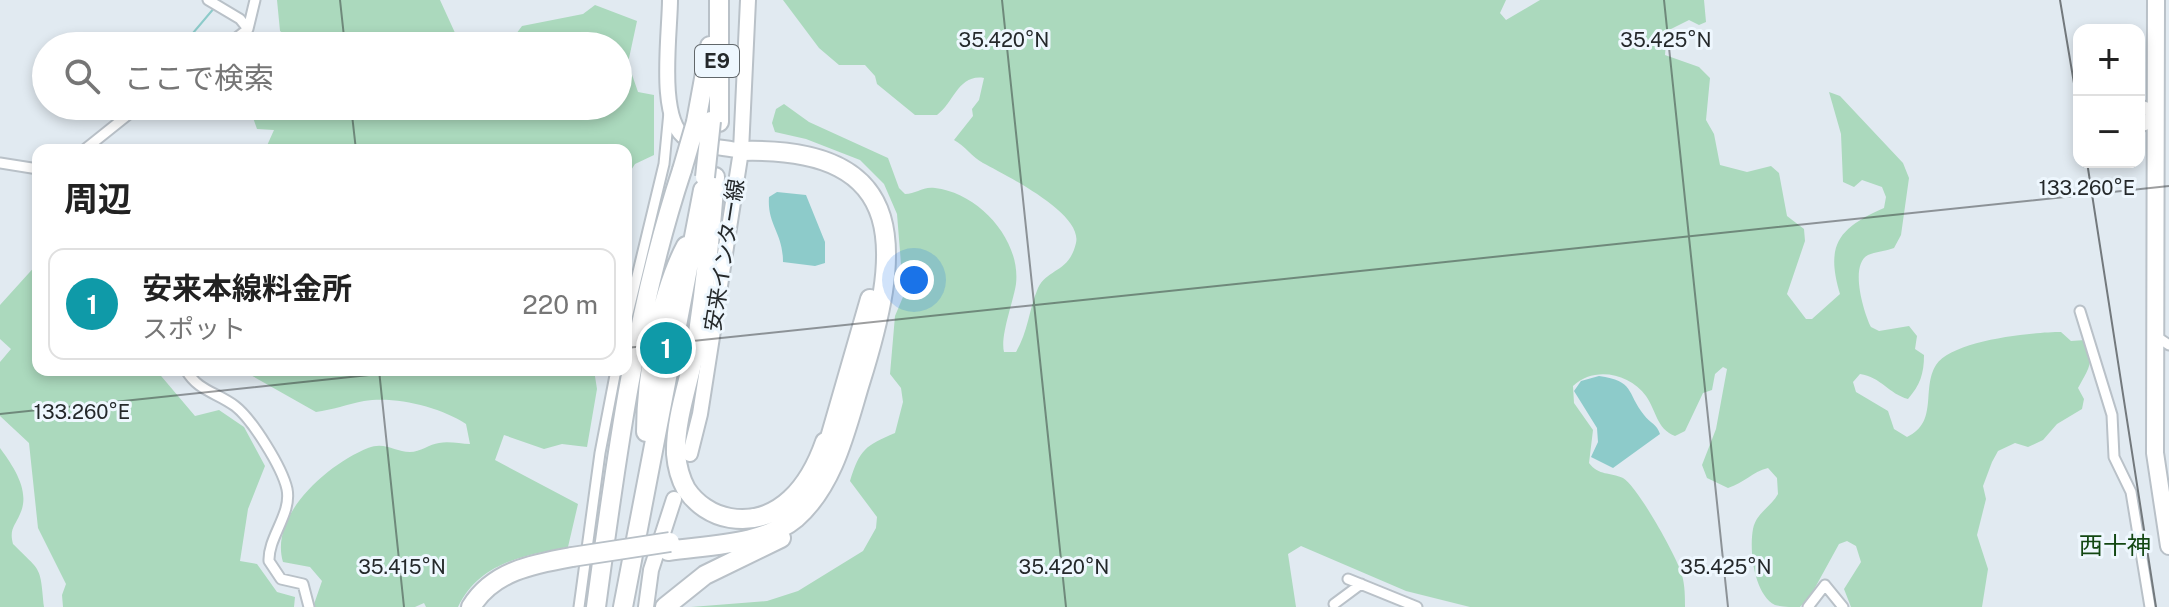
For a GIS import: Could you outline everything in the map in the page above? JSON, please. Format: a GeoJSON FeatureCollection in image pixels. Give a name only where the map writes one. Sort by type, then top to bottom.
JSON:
{"type":"FeatureCollection","features":[{"type":"Feature","properties":{"kind":"highway"},"geometry":{"type":"LineString","coordinates":[[2156,0],[2162,111],[2154,335],[2155,453],[2169,546]]}},
{"type":"Feature","properties":{"kind":"highway"},"geometry":{"type":"LineString","coordinates":[[716,4],[697,340],[677,441],[680,476],[688,492],[703,508],[722,517],[742,520],[771,515],[799,491],[844,408],[875,330],[886,274],[887,229],[878,206],[864,186],[828,160],[803,153],[741,151]]}},
{"type":"Feature","properties":{"kind":"highway"},"geometry":{"type":"LineString","coordinates":[[632,369],[653,260],[682,170],[708,122]]}},
{"type":"Feature","properties":{"kind":"highway"},"geometry":{"type":"LineString","coordinates":[[623,607],[649,456],[646,405],[657,346],[672,273],[690,246],[707,177]]}},
{"type":"Feature","properties":{"kind":"highway"},"geometry":{"type":"LineString","coordinates":[[596,607],[631,376]]}},
{"type":"Feature","properties":{"kind":"highway"},"geometry":{"type":"LineString","coordinates":[[471,607],[497,578],[535,563],[750,538],[794,520],[815,498],[828,476],[844,408]]}},
{"type":"Feature","properties":{"kind":"highway"},"geometry":{"type":"LineString","coordinates":[[665,607],[705,575],[799,526],[821,505],[836,480],[844,408]]}},
{"type":"Feature","properties":{"kind":"highway"},"geometry":{"type":"LineString","coordinates":[[480,607],[498,587],[520,576],[571,561]]}},
{"type":"Feature","properties":{"kind":"main road"},"geometry":{"type":"LineString","coordinates":[[669,112],[670,0]]}},
{"type":"Feature","properties":{"kind":"main road","name":"安来インター線"},"geometry":{"type":"LineString","coordinates":[[690,454],[700,414],[741,151],[748,0]]}},
{"type":"Feature","properties":{"kind":"main road","name":"安来インター線"},"geometry":{"type":"LineString","coordinates":[[669,112],[673,125],[685,138],[741,151]]}},
{"type":"Feature","properties":{"kind":"main road"},"geometry":{"type":"LineString","coordinates":[[646,607],[651,570],[674,499]]}},
{"type":"Feature","properties":{"kind":"street"},"geometry":{"type":"LineString","coordinates":[[208,0],[240,19],[248,29]]}},
{"type":"Feature","properties":{"kind":"street"},"geometry":{"type":"LineString","coordinates":[[244,32],[248,29],[255,0]]}},
{"type":"Feature","properties":{"kind":"street"},"geometry":{"type":"LineString","coordinates":[[632,297],[664,164],[669,112]]}},
{"type":"Feature","properties":{"kind":"street"},"geometry":{"type":"LineString","coordinates":[[92,144],[122,120]]}},
{"type":"Feature","properties":{"kind":"street"},"geometry":{"type":"LineString","coordinates":[[0,163],[32,168]]}},
{"type":"Feature","properties":{"kind":"street"},"geometry":{"type":"LineString","coordinates":[[2080,311],[2112,415],[2114,457],[2131,492],[2148,606]]}},
{"type":"Feature","properties":{"kind":"street"},"geometry":{"type":"LineString","coordinates":[[2154,335],[2169,345]]}},
{"type":"Feature","properties":{"kind":"street"},"geometry":{"type":"LineString","coordinates":[[191,376],[202,390],[216,394],[251,420],[287,487],[288,499],[269,561],[281,579],[303,584],[309,607]]}},
{"type":"Feature","properties":{"kind":"street"},"geometry":{"type":"LineString","coordinates":[[579,607],[600,453],[615,376]]}},
{"type":"Feature","properties":{"kind":"street"},"geometry":{"type":"LineString","coordinates":[[1348,579],[1417,607]]}},
{"type":"Feature","properties":{"kind":"street"},"geometry":{"type":"LineString","coordinates":[[1334,604],[1361,584]]}},
{"type":"Feature","properties":{"kind":"street"},"geometry":{"type":"LineString","coordinates":[[1808,607],[1825,585],[1843,607]]}},
{"type":"Feature","properties":{"kind":"shaded area"},"geometry":{"type":"Polygon","coordinates":[[[277,0],[440,0],[455,32],[281,32],[277,0]]]}},
{"type":"Feature","properties":{"kind":"shaded area"},"geometry":{"type":"Polygon","coordinates":[[[783,0],[1506,0],[1500,13],[1506,20],[1540,0],[1704,0],[1706,22],[1699,25],[1689,20],[1667,31],[1665,55],[1699,67],[1710,78],[1706,120],[1714,134],[1720,165],[1747,172],[1771,166],[1779,173],[1787,216],[1804,229],[1805,241],[1787,294],[1806,319],[1812,319],[1840,294],[1834,262],[1840,240],[1856,223],[1884,208],[1886,197],[1882,187],[1862,180],[1854,187],[1843,182],[1841,134],[1829,92],[1840,96],[1903,163],[1909,178],[1901,235],[1894,248],[1868,255],[1862,260],[1859,278],[1862,301],[1871,327],[1879,331],[1909,326],[1917,336],[1915,349],[1924,355],[1922,374],[1908,399],[1874,378],[1860,374],[1853,382],[1856,392],[1888,411],[1894,429],[1907,437],[1923,423],[1932,374],[1945,356],[1994,339],[2061,332],[2071,341],[2085,340],[2090,354],[2089,365],[2078,388],[2084,399],[2082,409],[2057,424],[2043,440],[2028,447],[2015,443],[1998,451],[1992,462],[1983,486],[1986,499],[1977,535],[1988,569],[1982,607],[1851,607],[1844,589],[1861,562],[1856,546],[1847,541],[1839,544],[1811,595],[1800,607],[1778,606],[1768,599],[1755,571],[1752,538],[1757,519],[1778,494],[1777,478],[1768,468],[1728,488],[1707,478],[1702,465],[1716,429],[1727,369],[1723,367],[1715,374],[1712,390],[1703,393],[1685,431],[1675,436],[1664,429],[1639,388],[1621,377],[1601,374],[1573,386],[1574,403],[1593,430],[1589,463],[1601,472],[1623,478],[1647,508],[1679,566],[1684,583],[1685,607],[1470,607],[1406,591],[1301,546],[1288,554],[1296,607],[691,607],[767,601],[798,591],[863,551],[876,528],[877,517],[850,481],[865,450],[895,433],[903,402],[901,388],[890,374],[895,316],[908,285],[901,264],[897,214],[884,184],[860,160],[806,139],[775,132],[772,123],[776,109],[784,104],[809,122],[888,158],[899,188],[905,194],[931,188],[951,192],[967,199],[994,221],[1012,251],[1016,267],[1004,352],[1016,352],[1038,288],[1069,260],[1076,243],[1075,231],[1055,208],[1024,186],[979,161],[954,140],[973,116],[972,109],[979,100],[984,78],[968,80],[937,115],[915,115],[877,84],[875,76],[865,65],[839,65],[819,48],[783,0]]]}},
{"type":"Feature","properties":{"kind":"shaded area"},"geometry":{"type":"Polygon","coordinates":[[[595,5],[637,21],[632,44],[632,32],[518,32],[522,26],[583,14],[595,5]]]}},
{"type":"Feature","properties":{"kind":"shaded area"},"geometry":{"type":"Polygon","coordinates":[[[632,75],[638,92],[654,95],[654,155],[632,169],[632,144],[268,144],[274,130],[257,129],[254,120],[632,120],[632,75]]]}},
{"type":"Feature","properties":{"kind":"shaded area"},"geometry":{"type":"Polygon","coordinates":[[[777,192],[806,195],[825,242],[825,263],[815,266],[783,262],[781,243],[769,207],[769,197],[777,192]]]}},
{"type":"Feature","properties":{"kind":"shaded area"},"geometry":{"type":"Polygon","coordinates":[[[32,270],[32,376],[161,376],[195,416],[219,410],[244,427],[265,466],[248,509],[240,561],[257,564],[277,592],[295,597],[294,607],[63,607],[62,595],[66,584],[38,528],[29,443],[0,416],[0,362],[11,349],[0,339],[0,305],[32,270]]]}},
{"type":"Feature","properties":{"kind":"shaded area"},"geometry":{"type":"Polygon","coordinates":[[[252,376],[595,376],[597,389],[587,447],[562,444],[544,449],[504,435],[495,460],[578,504],[568,547],[519,558],[491,571],[467,592],[458,607],[426,607],[424,603],[415,607],[313,607],[322,581],[310,567],[283,562],[281,544],[293,509],[305,493],[336,466],[374,446],[410,452],[443,442],[470,444],[466,424],[431,408],[403,402],[364,401],[316,412],[252,376]]]}},
{"type":"Feature","properties":{"kind":"shaded area"},"geometry":{"type":"Polygon","coordinates":[[[1599,376],[1624,384],[1660,434],[1613,468],[1591,457],[1598,442],[1597,428],[1574,391],[1581,381],[1599,376]]]}},
{"type":"Feature","properties":{"kind":"shaded area"},"geometry":{"type":"Polygon","coordinates":[[[0,448],[22,488],[23,505],[12,531],[13,544],[38,571],[44,607],[0,607],[0,448]]]}},
{"type":"Feature","properties":{"kind":"waterway"},"geometry":{"type":"LineString","coordinates":[[194,32],[215,7]]}},
{"type":"Feature","properties":{"kind":"railway"},"geometry":{"type":"LineString","coordinates":[[2060,0],[2076,96]]}},
{"type":"Feature","properties":{"kind":"railway"},"geometry":{"type":"LineString","coordinates":[[2088,168],[2156,607]]}},
{"type":"Feature","properties":{"kind":"place","name":"安来本線料金所"},"geometry":{"type":"Point","coordinates":[666,348]}},
{"type":"Feature","properties":{"kind":"district","name":"西十神"},"geometry":{"type":"Point","coordinates":[2115,545]}}]}
